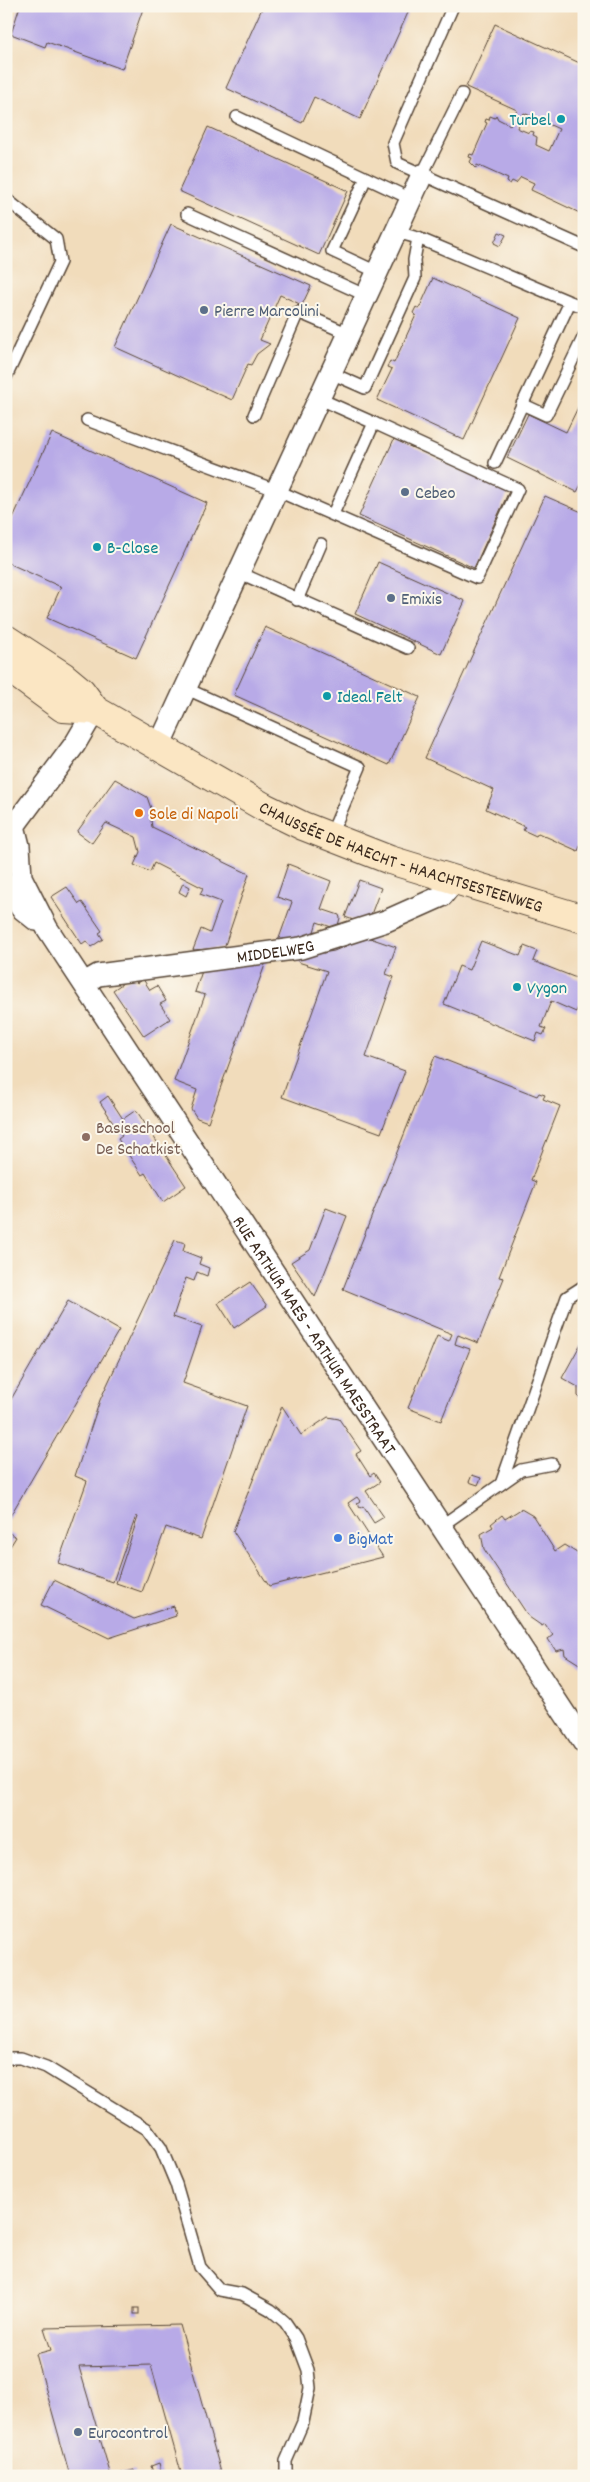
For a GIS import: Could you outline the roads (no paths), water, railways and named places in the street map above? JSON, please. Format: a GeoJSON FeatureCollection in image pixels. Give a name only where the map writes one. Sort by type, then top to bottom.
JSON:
{"type":"FeatureCollection","features":[{"type":"Feature","properties":{"kind":"main road","name":"CHAUSSÉE DE HAECHT - HAACHTSESTEENWEG"},"geometry":{"type":"LineString","coordinates":[[6,639],[63,676],[80,691],[94,710],[264,807],[330,837],[390,860],[584,919]]}},
{"type":"Feature","properties":{"kind":"main road","name":"CHAUSSÉE DE HAECHT - HAACHTSESTEENWEG"},"geometry":{"type":"LineString","coordinates":[[6,666],[63,708],[94,710]]}},
{"type":"Feature","properties":{"kind":"street"},"geometry":{"type":"LineString","coordinates":[[158,748],[187,689],[422,175]]}},
{"type":"Feature","properties":{"kind":"street","name":"RUE ARTHUR MAES - ARTHUR MAESSTRAAT"},"geometry":{"type":"LineString","coordinates":[[94,710],[74,744],[9,827],[18,846],[21,877],[46,928],[584,1743]]}},
{"type":"Feature","properties":{"kind":"street","name":"MIDDELWEG"},"geometry":{"type":"LineString","coordinates":[[84,983],[98,975],[300,948],[386,921],[442,896],[454,881]]}},
{"type":"Feature","properties":{"kind":"street","name":"RUE ARTHUR MAES - ARTHUR MAESSTRAAT"},"geometry":{"type":"LineString","coordinates":[[6,884],[21,908],[46,928]]}},
{"type":"Feature","properties":{"kind":"lane"},"geometry":{"type":"LineString","coordinates":[[453,6],[393,143],[397,163],[584,246]]}},
{"type":"Feature","properties":{"kind":"lane"},"geometry":{"type":"LineString","coordinates":[[422,175],[462,94]]}},
{"type":"Feature","properties":{"kind":"lane"},"geometry":{"type":"LineString","coordinates":[[237,117],[410,199]]}},
{"type":"Feature","properties":{"kind":"lane"},"geometry":{"type":"LineString","coordinates":[[366,178],[332,251],[378,272]]}},
{"type":"Feature","properties":{"kind":"lane"},"geometry":{"type":"LineString","coordinates":[[6,199],[56,239],[60,262],[6,377]]}},
{"type":"Feature","properties":{"kind":"lane"},"geometry":{"type":"LineString","coordinates":[[187,214],[367,296]]}},
{"type":"Feature","properties":{"kind":"lane"},"geometry":{"type":"LineString","coordinates":[[396,232],[418,238],[584,307]]}},
{"type":"Feature","properties":{"kind":"lane"},"geometry":{"type":"LineString","coordinates":[[331,374],[365,388],[415,278],[414,260],[418,238]]}},
{"type":"Feature","properties":{"kind":"lane"},"geometry":{"type":"LineString","coordinates":[[495,463],[570,302]]}},
{"type":"Feature","properties":{"kind":"lane"},"geometry":{"type":"LineString","coordinates":[[254,415],[298,312],[349,334]]}},
{"type":"Feature","properties":{"kind":"lane"},"geometry":{"type":"LineString","coordinates":[[522,404],[546,415],[584,336]]}},
{"type":"Feature","properties":{"kind":"lane"},"geometry":{"type":"LineString","coordinates":[[87,420],[278,490],[477,578],[518,489],[320,399]]}},
{"type":"Feature","properties":{"kind":"lane"},"geometry":{"type":"LineString","coordinates":[[332,514],[374,423]]}},
{"type":"Feature","properties":{"kind":"lane"},"geometry":{"type":"LineString","coordinates":[[296,600],[321,544]]}},
{"type":"Feature","properties":{"kind":"lane"},"geometry":{"type":"LineString","coordinates":[[240,573],[296,600],[408,648]]}},
{"type":"Feature","properties":{"kind":"lane"},"geometry":{"type":"LineString","coordinates":[[187,689],[360,767],[330,837]]}},
{"type":"Feature","properties":{"kind":"lane"},"geometry":{"type":"LineString","coordinates":[[501,1484],[567,1297],[584,1286]]}},
{"type":"Feature","properties":{"kind":"lane"},"geometry":{"type":"LineString","coordinates":[[441,1526],[521,1470],[552,1464]]}},
{"type":"Feature","properties":{"kind":"lane"},"geometry":{"type":"LineString","coordinates":[[6,2058],[21,2058],[46,2067],[147,2129],[161,2148],[176,2184],[200,2267],[220,2290],[242,2294],[271,2310],[285,2322],[296,2338],[308,2370],[310,2388],[304,2422],[286,2461],[286,2476]]}},
{"type":"Feature","properties":{"kind":"place","name":"Turbel"},"geometry":{"type":"Point","coordinates":[561,119]}},
{"type":"Feature","properties":{"kind":"place","name":"Pierre Marcolini"},"geometry":{"type":"Point","coordinates":[204,310]}},
{"type":"Feature","properties":{"kind":"place","name":"Cebeo"},"geometry":{"type":"Point","coordinates":[405,492]}},
{"type":"Feature","properties":{"kind":"place","name":"B-Close"},"geometry":{"type":"Point","coordinates":[97,547]}},
{"type":"Feature","properties":{"kind":"place","name":"Emixis"},"geometry":{"type":"Point","coordinates":[391,598]}},
{"type":"Feature","properties":{"kind":"place","name":"Ideal Felt"},"geometry":{"type":"Point","coordinates":[327,696]}},
{"type":"Feature","properties":{"kind":"place","name":"Sole di Napoli"},"geometry":{"type":"Point","coordinates":[139,813]}},
{"type":"Feature","properties":{"kind":"place","name":"Vygon"},"geometry":{"type":"Point","coordinates":[517,987]}},
{"type":"Feature","properties":{"kind":"place","name":"Basisschool De Schatkist"},"geometry":{"type":"Point","coordinates":[86,1137]}},
{"type":"Feature","properties":{"kind":"place","name":"BigMat"},"geometry":{"type":"Point","coordinates":[338,1538]}},
{"type":"Feature","properties":{"kind":"place","name":"Eurocontrol"},"geometry":{"type":"Point","coordinates":[78,2432]}}]}
